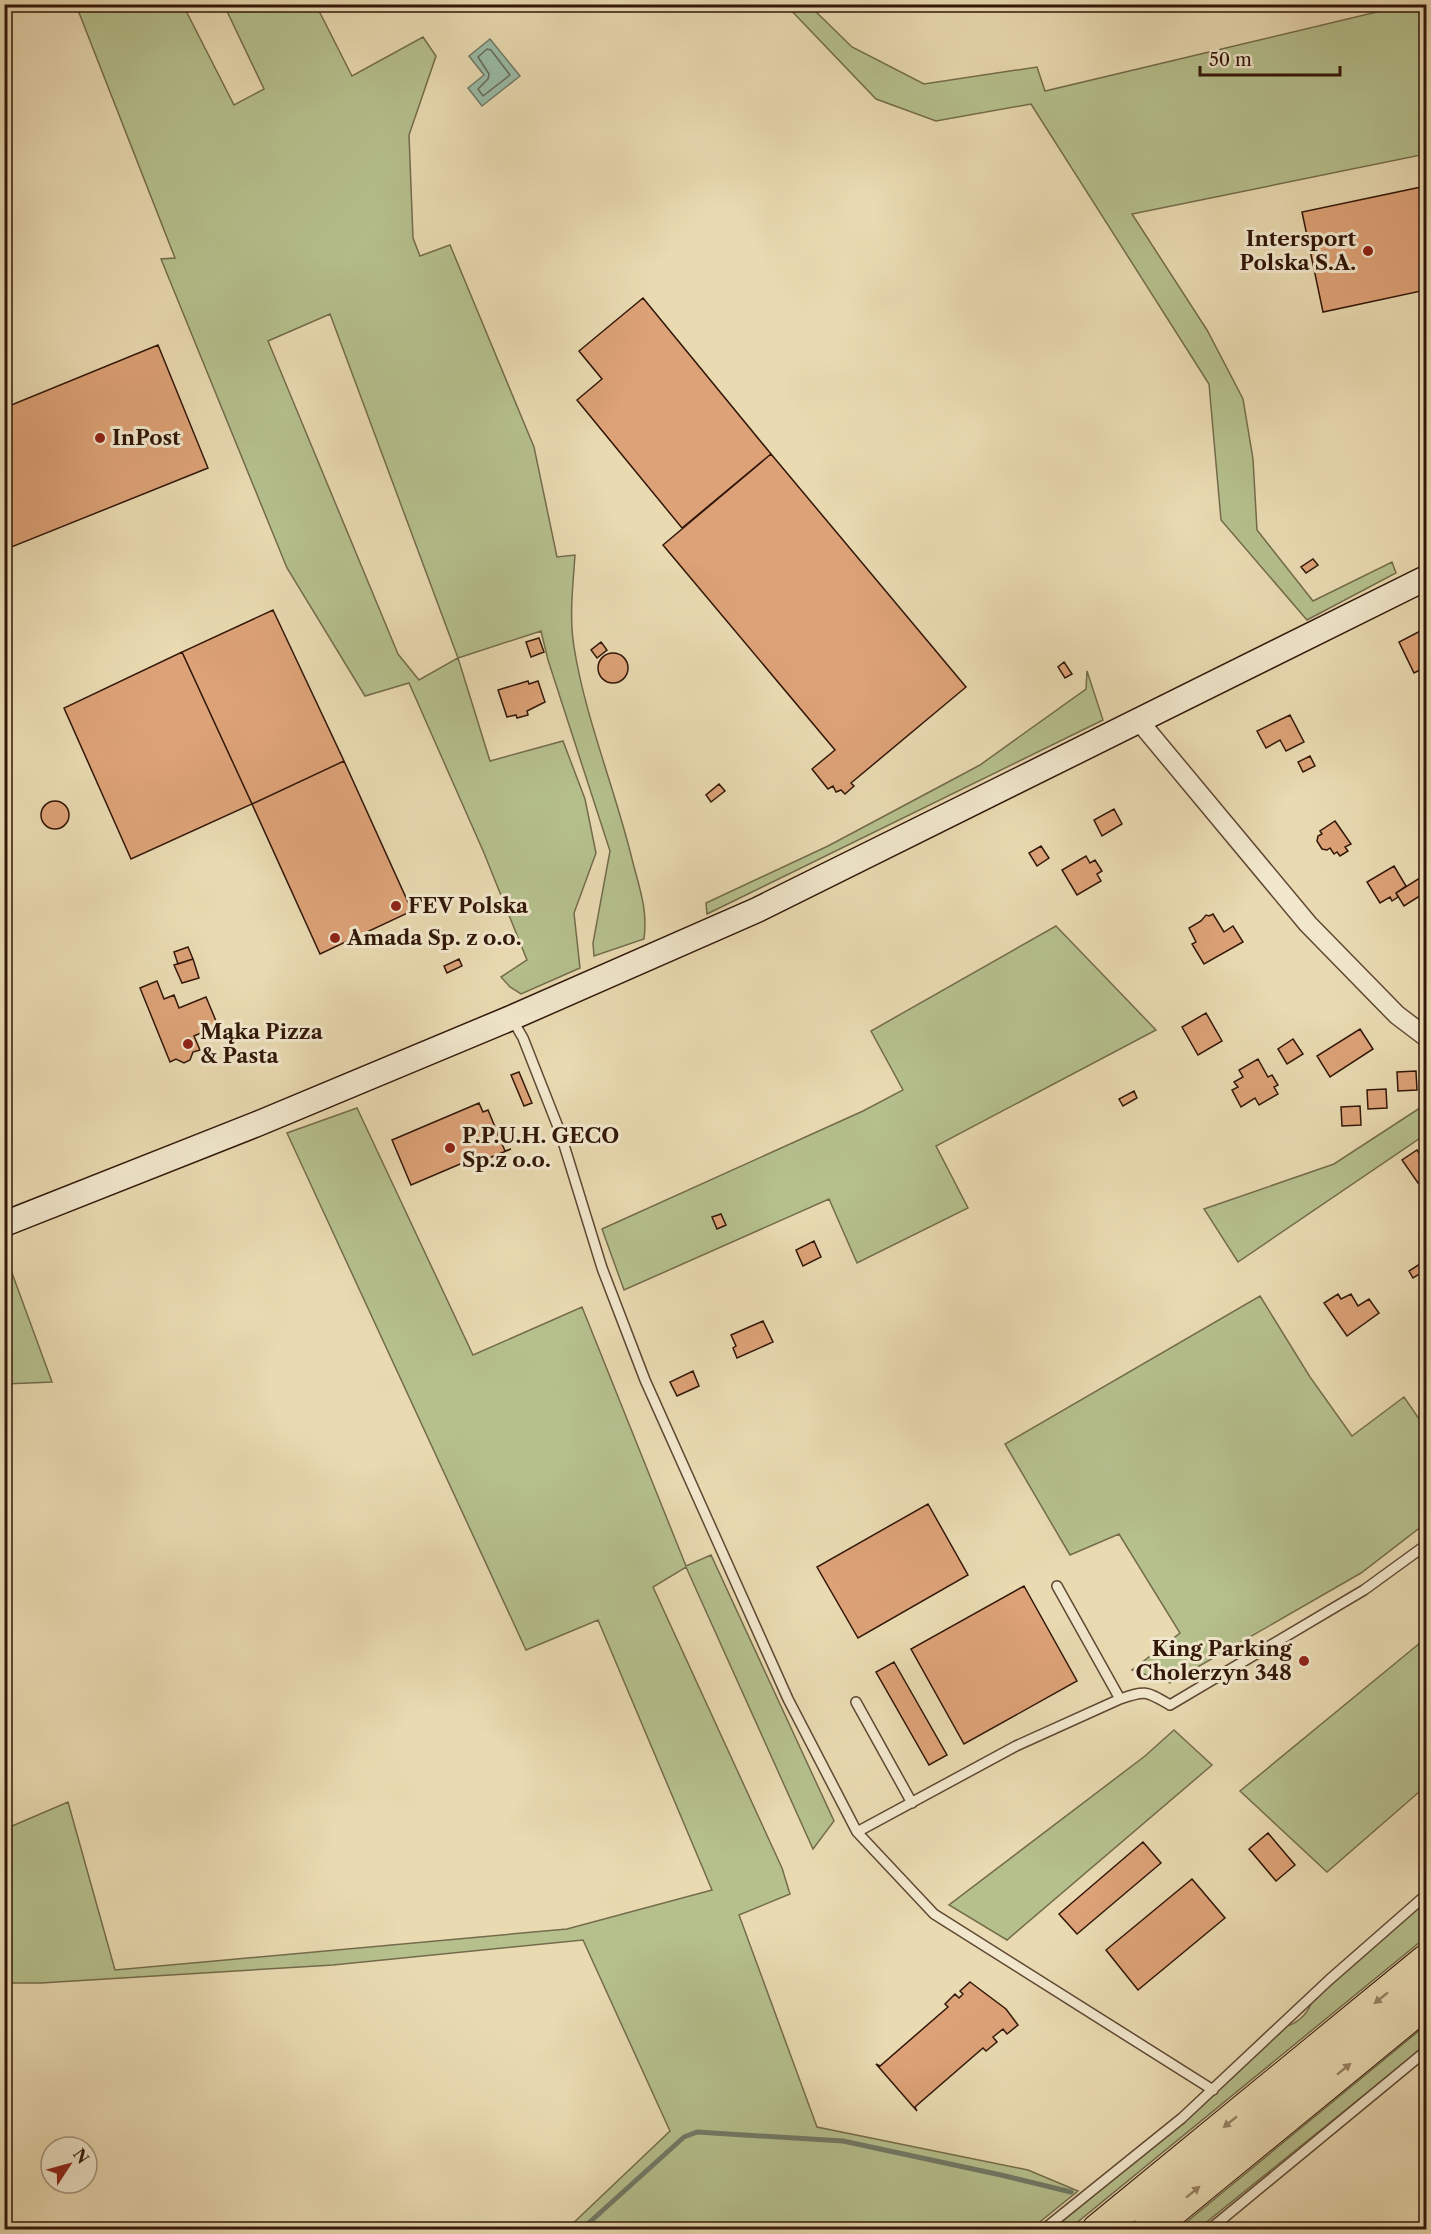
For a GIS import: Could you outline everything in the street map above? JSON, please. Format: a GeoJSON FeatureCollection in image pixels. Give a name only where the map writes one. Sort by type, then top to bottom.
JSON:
{"type":"FeatureCollection","features":[{"type":"Feature","properties":{"kind":"highway"},"geometry":{"type":"LineString","coordinates":[[1098,2229],[1426,1961]]}},
{"type":"Feature","properties":{"kind":"highway"},"geometry":{"type":"LineString","coordinates":[[1148,2229],[1426,2002]]}},
{"type":"Feature","properties":{"kind":"main road"},"geometry":{"type":"LineString","coordinates":[[4,1224],[257,1124],[511,1018],[757,909],[1426,579]]}},
{"type":"Feature","properties":{"kind":"street"},"geometry":{"type":"LineString","coordinates":[[1139,721],[1308,924],[1397,1015],[1426,1037]]}},
{"type":"Feature","properties":{"kind":"lane"},"geometry":{"type":"LineString","coordinates":[[511,1018],[523,1038],[560,1132],[602,1268],[645,1380],[788,1699],[857,1833],[934,1914],[1213,2090]]}},
{"type":"Feature","properties":{"kind":"lane"},"geometry":{"type":"LineString","coordinates":[[857,1833],[1016,1746],[1120,1699],[1142,1692],[1152,1694],[1170,1705],[1364,1590],[1426,1545]]}},
{"type":"Feature","properties":{"kind":"lane"},"geometry":{"type":"LineString","coordinates":[[1057,1586],[1120,1699]]}},
{"type":"Feature","properties":{"kind":"lane"},"geometry":{"type":"LineString","coordinates":[[856,1702],[912,1803]]}},
{"type":"Feature","properties":{"kind":"lane"},"geometry":{"type":"LineString","coordinates":[[1043,2229],[1182,2118],[1329,1980],[1426,1895]]}},
{"type":"Feature","properties":{"kind":"lane"},"geometry":{"type":"LineString","coordinates":[[1209,2229],[1426,2052]]}},
{"type":"Feature","properties":{"kind":"shaded area"},"geometry":{"type":"Polygon","coordinates":[[[76,5],[183,5],[234,105],[264,89],[224,5],[316,5],[352,76],[423,37],[436,56],[409,135],[413,238],[420,256],[450,245],[534,447],[557,557],[575,555],[572,589],[574,647],[585,700],[640,889],[645,918],[644,939],[594,956],[593,943],[610,851],[548,660],[541,631],[458,658],[490,761],[563,741],[585,799],[596,853],[574,913],[580,968],[521,994],[501,977],[527,960],[484,853],[409,683],[365,696],[287,568],[161,259],[175,258],[76,5]],[[330,314],[268,341],[398,654],[419,680],[458,658],[330,314]]]}},
{"type":"Feature","properties":{"kind":"shaded area"},"geometry":{"type":"Polygon","coordinates":[[[786,5],[809,5],[852,47],[924,84],[1037,67],[1045,91],[1406,5],[1426,5],[1426,154],[1132,214],[1207,330],[1243,399],[1253,459],[1257,530],[1313,601],[1392,562],[1396,573],[1307,620],[1221,520],[1209,384],[1031,104],[936,121],[876,99],[786,5]]]}},
{"type":"Feature","properties":{"kind":"shaded area"},"geometry":{"type":"Polygon","coordinates":[[[1087,671],[1103,720],[707,914],[706,903],[828,846],[980,765],[1086,689],[1087,671]]]}},
{"type":"Feature","properties":{"kind":"shaded area"},"geometry":{"type":"Polygon","coordinates":[[[1056,926],[1156,1030],[936,1146],[968,1208],[857,1263],[829,1199],[624,1290],[602,1229],[863,1111],[903,1090],[871,1031],[1056,926]]]}},
{"type":"Feature","properties":{"kind":"shaded area"},"geometry":{"type":"Polygon","coordinates":[[[1426,1104],[1426,1134],[1238,1262],[1204,1209],[1334,1164],[1426,1104]]]}},
{"type":"Feature","properties":{"kind":"shaded area"},"geometry":{"type":"Polygon","coordinates":[[[357,1108],[473,1355],[582,1307],[686,1566],[711,1555],[834,1821],[813,1849],[686,1567],[653,1587],[782,1868],[790,1894],[739,1915],[817,2127],[1028,2170],[1078,2191],[1031,2229],[567,2229],[670,2131],[583,1940],[333,1965],[41,1983],[5,1983],[5,1829],[68,1802],[115,1970],[567,1929],[712,1890],[598,1620],[526,1650],[287,1133],[357,1108]]]}},
{"type":"Feature","properties":{"kind":"shaded area"},"geometry":{"type":"Polygon","coordinates":[[[5,1254],[52,1382],[5,1384],[5,1254]]]}},
{"type":"Feature","properties":{"kind":"shaded area"},"geometry":{"type":"Polygon","coordinates":[[[1260,1296],[1310,1377],[1352,1436],[1404,1397],[1426,1429],[1426,1523],[1361,1573],[1170,1683],[1132,1670],[1180,1633],[1119,1534],[1070,1555],[1005,1444],[1260,1296]]]}},
{"type":"Feature","properties":{"kind":"shaded area"},"geometry":{"type":"Polygon","coordinates":[[[1426,1638],[1426,1786],[1327,1872],[1240,1791],[1426,1638]]]}},
{"type":"Feature","properties":{"kind":"shaded area"},"geometry":{"type":"Polygon","coordinates":[[[1174,1730],[1212,1765],[1007,1940],[949,1905],[1145,1756],[1174,1730]]]}},
{"type":"Feature","properties":{"kind":"shaded area"},"geometry":{"type":"Polygon","coordinates":[[[1426,1901],[1426,1937],[1069,2229],[1052,2230],[1207,2101],[1284,2027],[1301,2018],[1312,2001],[1426,1901]]]}},
{"type":"Feature","properties":{"kind":"shaded area"},"geometry":{"type":"Polygon","coordinates":[[[1426,2025],[1426,2045],[1198,2229],[1178,2229],[1426,2025]]]}},
{"type":"Feature","properties":{"kind":"water"},"geometry":{"type":"Polygon","coordinates":[[[490,39],[520,76],[482,106],[468,88],[484,75],[469,56],[490,39]]]}},
{"type":"Feature","properties":{"kind":"building"},"geometry":{"type":"Polygon","coordinates":[[[1238,4],[1268,4],[1239,11],[1238,4]]]}},
{"type":"Feature","properties":{"kind":"building","name":"Intersport Polska S.A."},"geometry":{"type":"Polygon","coordinates":[[[1426,186],[1426,290],[1323,312],[1302,212],[1426,186]]]}},
{"type":"Feature","properties":{"kind":"building"},"geometry":{"type":"Polygon","coordinates":[[[643,298],[771,454],[682,528],[577,400],[602,379],[579,351],[643,298]]]}},
{"type":"Feature","properties":{"kind":"building","name":"InPost"},"geometry":{"type":"Polygon","coordinates":[[[158,345],[208,468],[4,550],[4,408],[158,345]]]}},
{"type":"Feature","properties":{"kind":"building"},"geometry":{"type":"Polygon","coordinates":[[[771,454],[966,687],[851,783],[854,786],[845,794],[841,790],[836,792],[833,786],[828,789],[812,769],[835,750],[663,545],[771,454]]]}},
{"type":"Feature","properties":{"kind":"building"},"geometry":{"type":"Polygon","coordinates":[[[1313,559],[1318,565],[1306,573],[1301,567],[1313,559]]]}},
{"type":"Feature","properties":{"kind":"building"},"geometry":{"type":"Polygon","coordinates":[[[273,610],[344,761],[252,804],[182,652],[273,610]]]}},
{"type":"Feature","properties":{"kind":"building"},"geometry":{"type":"Polygon","coordinates":[[[1426,628],[1426,667],[1414,673],[1399,642],[1426,628]]]}},
{"type":"Feature","properties":{"kind":"building"},"geometry":{"type":"Polygon","coordinates":[[[539,638],[544,652],[531,657],[526,642],[539,638]]]}},
{"type":"Feature","properties":{"kind":"building"},"geometry":{"type":"Polygon","coordinates":[[[601,642],[607,650],[597,658],[591,650],[601,642]]]}},
{"type":"Feature","properties":{"kind":"building"},"geometry":{"type":"Polygon","coordinates":[[[182,652],[252,804],[131,859],[64,708],[182,652]]]}},
{"type":"Feature","properties":{"kind":"building"},"geometry":{"type":"Polygon","coordinates":[[[613,653],[624,657],[628,668],[624,679],[613,683],[602,679],[598,668],[602,657],[613,653]]]}},
{"type":"Feature","properties":{"kind":"building"},"geometry":{"type":"Polygon","coordinates":[[[1064,662],[1072,674],[1065,678],[1058,667],[1064,662]]]}},
{"type":"Feature","properties":{"kind":"building"},"geometry":{"type":"Polygon","coordinates":[[[528,681],[529,684],[538,681],[545,702],[527,711],[528,715],[517,718],[516,715],[507,717],[498,690],[528,681]]]}},
{"type":"Feature","properties":{"kind":"building"},"geometry":{"type":"Polygon","coordinates":[[[1290,715],[1304,742],[1286,751],[1280,740],[1266,748],[1257,731],[1290,715]]]}},
{"type":"Feature","properties":{"kind":"building"},"geometry":{"type":"Polygon","coordinates":[[[1310,756],[1315,766],[1303,772],[1298,762],[1310,756]]]}},
{"type":"Feature","properties":{"kind":"building"},"geometry":{"type":"Polygon","coordinates":[[[344,761],[412,911],[320,954],[252,804],[344,761]]]}},
{"type":"Feature","properties":{"kind":"building"},"geometry":{"type":"Polygon","coordinates":[[[719,784],[725,791],[711,802],[706,795],[719,784]]]}},
{"type":"Feature","properties":{"kind":"building"},"geometry":{"type":"Polygon","coordinates":[[[55,801],[65,805],[69,815],[65,825],[55,829],[45,825],[41,815],[45,805],[55,801]]]}},
{"type":"Feature","properties":{"kind":"building"},"geometry":{"type":"Polygon","coordinates":[[[1114,809],[1122,824],[1102,836],[1094,820],[1114,809]]]}},
{"type":"Feature","properties":{"kind":"building"},"geometry":{"type":"Polygon","coordinates":[[[1335,821],[1351,844],[1345,847],[1348,851],[1340,856],[1337,852],[1334,854],[1330,848],[1322,849],[1317,841],[1318,836],[1322,834],[1320,831],[1335,821]]]}},
{"type":"Feature","properties":{"kind":"building"},"geometry":{"type":"Polygon","coordinates":[[[1041,846],[1049,858],[1037,866],[1029,853],[1041,846]]]}},
{"type":"Feature","properties":{"kind":"building"},"geometry":{"type":"Polygon","coordinates":[[[1086,856],[1090,863],[1095,860],[1102,871],[1097,874],[1101,881],[1077,895],[1062,870],[1086,856]]]}},
{"type":"Feature","properties":{"kind":"building"},"geometry":{"type":"Polygon","coordinates":[[[1394,866],[1406,886],[1396,893],[1398,897],[1392,901],[1390,897],[1380,903],[1367,882],[1394,866]]]}},
{"type":"Feature","properties":{"kind":"building"},"geometry":{"type":"Polygon","coordinates":[[[1426,874],[1426,892],[1404,906],[1396,893],[1426,874]]]}},
{"type":"Feature","properties":{"kind":"building"},"geometry":{"type":"Polygon","coordinates":[[[1213,914],[1224,932],[1233,926],[1243,942],[1204,964],[1192,944],[1196,942],[1189,928],[1206,915],[1213,914]]]}},
{"type":"Feature","properties":{"kind":"building"},"geometry":{"type":"Polygon","coordinates":[[[188,947],[193,959],[178,964],[174,952],[188,947]]]}},
{"type":"Feature","properties":{"kind":"building"},"geometry":{"type":"Polygon","coordinates":[[[193,959],[199,978],[182,983],[174,965],[193,959]]]}},
{"type":"Feature","properties":{"kind":"building"},"geometry":{"type":"Polygon","coordinates":[[[459,959],[462,966],[447,973],[444,966],[459,959]]]}},
{"type":"Feature","properties":{"kind":"building"},"geometry":{"type":"Polygon","coordinates":[[[157,981],[164,999],[174,995],[179,1008],[206,997],[221,1033],[219,1038],[213,1040],[210,1033],[204,1035],[203,1032],[194,1036],[200,1050],[193,1052],[190,1060],[184,1063],[176,1059],[170,1062],[140,988],[157,981]]]}},
{"type":"Feature","properties":{"kind":"building"},"geometry":{"type":"Polygon","coordinates":[[[1206,1013],[1222,1041],[1198,1055],[1182,1027],[1206,1013]]]}},
{"type":"Feature","properties":{"kind":"building"},"geometry":{"type":"Polygon","coordinates":[[[1360,1029],[1373,1049],[1330,1077],[1317,1056],[1360,1029]]]}},
{"type":"Feature","properties":{"kind":"building"},"geometry":{"type":"Polygon","coordinates":[[[1293,1039],[1303,1054],[1287,1064],[1278,1049],[1293,1039]]]}},
{"type":"Feature","properties":{"kind":"building"},"geometry":{"type":"Polygon","coordinates":[[[1258,1059],[1268,1077],[1272,1075],[1278,1085],[1274,1087],[1278,1094],[1259,1105],[1255,1098],[1241,1107],[1232,1090],[1238,1087],[1234,1082],[1243,1077],[1239,1070],[1258,1059]]]}},
{"type":"Feature","properties":{"kind":"building"},"geometry":{"type":"Polygon","coordinates":[[[1416,1071],[1417,1090],[1398,1091],[1397,1072],[1416,1071]]]}},
{"type":"Feature","properties":{"kind":"building"},"geometry":{"type":"Polygon","coordinates":[[[519,1072],[532,1103],[524,1106],[511,1075],[519,1072]]]}},
{"type":"Feature","properties":{"kind":"building"},"geometry":{"type":"Polygon","coordinates":[[[1386,1089],[1387,1108],[1368,1109],[1367,1090],[1386,1089]]]}},
{"type":"Feature","properties":{"kind":"building"},"geometry":{"type":"Polygon","coordinates":[[[1134,1091],[1137,1098],[1123,1106],[1119,1099],[1134,1091]]]}},
{"type":"Feature","properties":{"kind":"building"},"geometry":{"type":"Polygon","coordinates":[[[479,1103],[483,1112],[488,1110],[505,1151],[511,1149],[482,1161],[479,1156],[411,1185],[392,1140],[479,1103]]]}},
{"type":"Feature","properties":{"kind":"building"},"geometry":{"type":"Polygon","coordinates":[[[1360,1106],[1361,1125],[1342,1126],[1341,1107],[1360,1106]]]}},
{"type":"Feature","properties":{"kind":"building"},"geometry":{"type":"Polygon","coordinates":[[[1417,1150],[1426,1163],[1426,1177],[1418,1183],[1402,1160],[1417,1150]]]}},
{"type":"Feature","properties":{"kind":"building"},"geometry":{"type":"Polygon","coordinates":[[[721,1214],[726,1225],[717,1229],[712,1217],[721,1214]]]}},
{"type":"Feature","properties":{"kind":"building"},"geometry":{"type":"Polygon","coordinates":[[[814,1241],[821,1257],[803,1266],[796,1250],[814,1241]]]}},
{"type":"Feature","properties":{"kind":"building"},"geometry":{"type":"Polygon","coordinates":[[[1423,1262],[1426,1270],[1413,1278],[1409,1271],[1423,1262]]]}},
{"type":"Feature","properties":{"kind":"building"},"geometry":{"type":"Polygon","coordinates":[[[1338,1294],[1341,1299],[1351,1294],[1358,1306],[1369,1299],[1379,1313],[1347,1336],[1324,1303],[1338,1294]]]}},
{"type":"Feature","properties":{"kind":"building"},"geometry":{"type":"Polygon","coordinates":[[[763,1321],[773,1342],[737,1358],[733,1348],[736,1346],[731,1335],[763,1321]]]}},
{"type":"Feature","properties":{"kind":"building"},"geometry":{"type":"Polygon","coordinates":[[[693,1371],[699,1386],[677,1396],[670,1382],[693,1371]]]}},
{"type":"Feature","properties":{"kind":"building"},"geometry":{"type":"Polygon","coordinates":[[[928,1504],[968,1575],[858,1638],[817,1567],[928,1504]]]}},
{"type":"Feature","properties":{"kind":"building"},"geometry":{"type":"Polygon","coordinates":[[[1024,1586],[1077,1681],[964,1744],[911,1649],[1024,1586]]]}},
{"type":"Feature","properties":{"kind":"building"},"geometry":{"type":"Polygon","coordinates":[[[894,1662],[947,1755],[929,1765],[876,1672],[894,1662]]]}},
{"type":"Feature","properties":{"kind":"building"},"geometry":{"type":"Polygon","coordinates":[[[1268,1833],[1295,1865],[1276,1881],[1249,1849],[1268,1833]]]}},
{"type":"Feature","properties":{"kind":"building"},"geometry":{"type":"Polygon","coordinates":[[[1143,1842],[1161,1863],[1077,1934],[1059,1914],[1143,1842]]]}},
{"type":"Feature","properties":{"kind":"building"},"geometry":{"type":"Polygon","coordinates":[[[1192,1879],[1225,1918],[1138,1990],[1106,1950],[1192,1879]]]}},
{"type":"Feature","properties":{"kind":"building"},"geometry":{"type":"Polygon","coordinates":[[[970,1982],[1006,2009],[1018,2025],[1007,2034],[1003,2029],[993,2037],[997,2042],[986,2051],[983,2048],[915,2107],[917,2111],[876,2064],[880,2066],[948,2007],[945,2004],[955,1994],[959,1998],[963,1994],[960,1991],[970,1982]]]}},
{"type":"Feature","properties":{"kind":"waterway"},"geometry":{"type":"LineString","coordinates":[[581,2230],[684,2137],[697,2132],[843,2141],[1071,2192]]}},
{"type":"Feature","properties":{"kind":"place","name":"Intersport Polska S.A."},"geometry":{"type":"Point","coordinates":[1368,251]}},
{"type":"Feature","properties":{"kind":"place","name":"InPost"},"geometry":{"type":"Point","coordinates":[100,438]}},
{"type":"Feature","properties":{"kind":"place","name":"FEV Polska"},"geometry":{"type":"Point","coordinates":[396,906]}},
{"type":"Feature","properties":{"kind":"place","name":"Amada Sp. z o.o."},"geometry":{"type":"Point","coordinates":[335,938]}},
{"type":"Feature","properties":{"kind":"place","name":"Mąka Pizza & Pasta"},"geometry":{"type":"Point","coordinates":[188,1044]}},
{"type":"Feature","properties":{"kind":"place","name":"P.P.U.H. GECO Sp.z o.o."},"geometry":{"type":"Point","coordinates":[450,1148]}},
{"type":"Feature","properties":{"kind":"place","name":"King Parking Cholerzyn 348"},"geometry":{"type":"Point","coordinates":[1304,1661]}}]}
